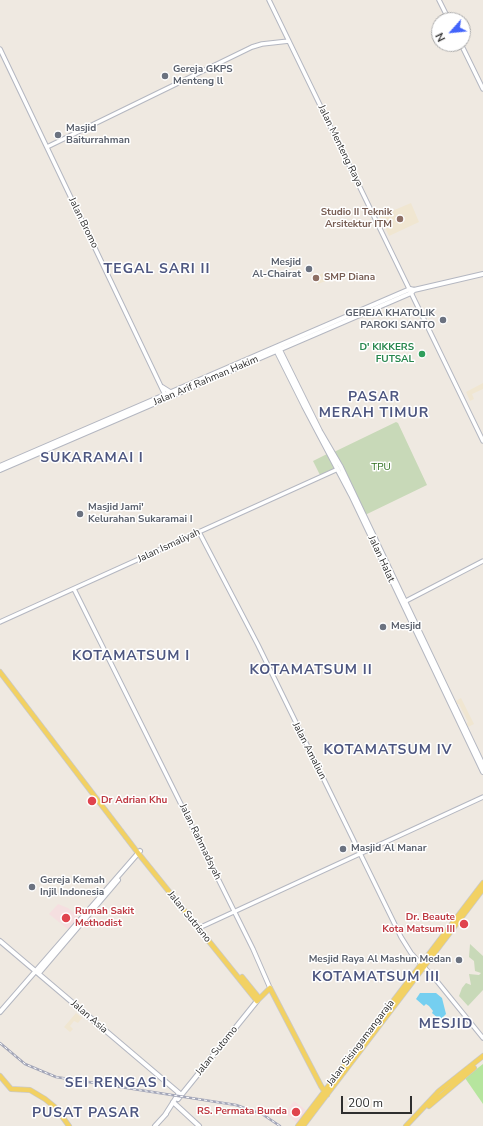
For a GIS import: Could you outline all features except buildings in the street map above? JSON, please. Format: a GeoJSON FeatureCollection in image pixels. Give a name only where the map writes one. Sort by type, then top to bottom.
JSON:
{"type":"FeatureCollection","features":[{"type":"Feature","properties":{"kind":"main road","name":"Jalan Arif Rahman Hakim"},"geometry":{"type":"LineString","coordinates":[[0,466],[412,290],[483,274]]}},
{"type":"Feature","properties":{"kind":"main road","name":"Jalan Halat"},"geometry":{"type":"LineString","coordinates":[[277,348],[306,411],[338,469],[483,765]]}},
{"type":"Feature","properties":{"kind":"main road","name":"Jalan Halat"},"geometry":{"type":"LineString","coordinates":[[277,348],[320,431],[341,467],[483,772]]}},
{"type":"Feature","properties":{"kind":"main road","name":"Jalan Arif Rahman Hakim"},"geometry":{"type":"LineString","coordinates":[[0,470],[166,396],[170,392],[204,380]]}},
{"type":"Feature","properties":{"kind":"main road"},"geometry":{"type":"LineString","coordinates":[[162,387],[170,392]]}},
{"type":"Feature","properties":{"kind":"main road","name":"Jalan Sutrisno"},"geometry":{"type":"LineString","coordinates":[[0,672],[123,832],[258,1000]]}},
{"type":"Feature","properties":{"kind":"main road"},"geometry":{"type":"LineString","coordinates":[[0,1012],[30,978],[38,972],[140,853]]}},
{"type":"Feature","properties":{"kind":"main road","name":"Jalan Sutrisno"},"geometry":{"type":"LineString","coordinates":[[140,853],[201,927],[258,1000]]}},
{"type":"Feature","properties":{"kind":"main road","name":"Jalan Sisingamangaraja"},"geometry":{"type":"LineString","coordinates":[[298,1126],[326,1093],[483,884]]}},
{"type":"Feature","properties":{"kind":"main road","name":"Jalan Sisingamangaraja"},"geometry":{"type":"LineString","coordinates":[[423,965],[483,889]]}},
{"type":"Feature","properties":{"kind":"main road","name":"Jalan Asia"},"geometry":{"type":"LineString","coordinates":[[0,941],[179,1094]]}},
{"type":"Feature","properties":{"kind":"main road"},"geometry":{"type":"LineString","coordinates":[[29,965],[31,972],[30,978]]}},
{"type":"Feature","properties":{"kind":"main road","name":"Jalan Sutomo"},"geometry":{"type":"LineString","coordinates":[[155,1126],[258,1000],[270,988]]}},
{"type":"Feature","properties":{"kind":"main road","name":"Jalan Rahmadsyah"},"geometry":{"type":"LineString","coordinates":[[270,988],[320,1086],[326,1093]]}},
{"type":"Feature","properties":{"kind":"main road"},"geometry":{"type":"LineString","coordinates":[[406,1126],[440,1092],[483,1056]]}},
{"type":"Feature","properties":{"kind":"main road"},"geometry":{"type":"LineString","coordinates":[[410,1126],[440,1092],[483,1060]]}},
{"type":"Feature","properties":{"kind":"main road"},"geometry":{"type":"LineString","coordinates":[[0,1076],[11,1090],[30,1090],[45,1099],[56,1108],[69,1126]]}},
{"type":"Feature","properties":{"kind":"main road"},"geometry":{"type":"LineString","coordinates":[[320,1086],[320,1098]]}},
{"type":"Feature","properties":{"kind":"main road","name":"Jalan Sisingamangaraja"},"geometry":{"type":"LineString","coordinates":[[303,1126],[320,1098],[326,1093]]}},
{"type":"Feature","properties":{"kind":"main road","name":"Jalan Sutomo"},"geometry":{"type":"LineString","coordinates":[[174,1103],[179,1094]]}},
{"type":"Feature","properties":{"kind":"main road"},"geometry":{"type":"LineString","coordinates":[[174,1103],[199,1126]]}},
{"type":"Feature","properties":{"kind":"street","name":"Jalan Menteng Raya"},"geometry":{"type":"LineString","coordinates":[[269,0],[412,290],[483,440]]}},
{"type":"Feature","properties":{"kind":"street"},"geometry":{"type":"LineString","coordinates":[[439,0],[445,12]]}},
{"type":"Feature","properties":{"kind":"street"},"geometry":{"type":"LineString","coordinates":[[47,148],[256,45],[289,41]]}},
{"type":"Feature","properties":{"kind":"street","name":"Jalan Bromo"},"geometry":{"type":"LineString","coordinates":[[0,49],[166,396]]}},
{"type":"Feature","properties":{"kind":"street"},"geometry":{"type":"LineString","coordinates":[[465,52],[483,89]]}},
{"type":"Feature","properties":{"kind":"street","name":"Jalan Ismaliyah"},"geometry":{"type":"LineString","coordinates":[[0,622],[338,469]]}},
{"type":"Feature","properties":{"kind":"street","name":"Jalan Amaliun"},"geometry":{"type":"LineString","coordinates":[[199,532],[258,645],[401,937],[411,953],[423,965],[483,1038]]}},
{"type":"Feature","properties":{"kind":"street"},"geometry":{"type":"LineString","coordinates":[[404,602],[483,561]]}},
{"type":"Feature","properties":{"kind":"street","name":"Jalan Rahmadsyah"},"geometry":{"type":"LineString","coordinates":[[74,589],[270,988]]}},
{"type":"Feature","properties":{"kind":"street"},"geometry":{"type":"LineString","coordinates":[[201,927],[483,797]]}},
{"type":"Feature","properties":{"kind":"shaded area","name":"Studio II Teknik Arsitektur ITM"},"geometry":{"type":"Polygon","coordinates":[[[411,203],[419,222],[389,236],[380,216],[411,203]]]}},
{"type":"Feature","properties":{"kind":"shaded area"},"geometry":{"type":"Polygon","coordinates":[[[316,273],[318,278],[318,275],[323,273],[324,276],[319,280],[327,277],[328,280],[318,284],[313,275],[316,273]]]}},
{"type":"Feature","properties":{"kind":"shaded area"},"geometry":{"type":"Polygon","coordinates":[[[483,383],[483,389],[472,394],[474,399],[470,401],[466,392],[483,383]]]}},
{"type":"Feature","properties":{"kind":"shaded area"},"geometry":{"type":"Polygon","coordinates":[[[461,698],[474,724],[468,727],[466,723],[468,722],[456,701],[461,698]]]}},
{"type":"Feature","properties":{"kind":"shaded area","name":"Rumah Sakit Methodist"},"geometry":{"type":"Polygon","coordinates":[[[58,904],[68,908],[78,916],[79,919],[69,930],[49,914],[58,904]]]}},
{"type":"Feature","properties":{"kind":"shaded area"},"geometry":{"type":"Polygon","coordinates":[[[76,1013],[82,1018],[78,1023],[74,1021],[70,1026],[73,1029],[70,1032],[64,1027],[76,1013]]]}},
{"type":"Feature","properties":{"kind":"shaded area","name":"RS. Permata Bunda"},"geometry":{"type":"Polygon","coordinates":[[[294,1101],[307,1111],[297,1123],[285,1113],[294,1101]]]}},
{"type":"Feature","properties":{"kind":"green space","name":"TPU"},"geometry":{"type":"Polygon","coordinates":[[[396,422],[398,423],[427,485],[365,515],[334,452],[396,422]]]}},
{"type":"Feature","properties":{"kind":"green space"},"geometry":{"type":"Polygon","coordinates":[[[329,453],[336,469],[321,477],[313,461],[329,453]]]}},
{"type":"Feature","properties":{"kind":"green space"},"geometry":{"type":"Polygon","coordinates":[[[470,944],[483,956],[483,990],[468,1006],[459,996],[462,988],[466,983],[471,985],[469,974],[479,975],[481,973],[475,971],[474,961],[469,957],[470,944]]]}},
{"type":"Feature","properties":{"kind":"green space"},"geometry":{"type":"Polygon","coordinates":[[[483,1064],[483,1104],[465,1078],[483,1064]]]}},
{"type":"Feature","properties":{"kind":"water"},"geometry":{"type":"Polygon","coordinates":[[[420,993],[436,993],[442,998],[446,1014],[440,1020],[432,1013],[433,1011],[429,1006],[426,1004],[424,1006],[416,999],[420,993]]]}},
{"type":"Feature","properties":{"kind":"railway"},"geometry":{"type":"LineString","coordinates":[[0,1043],[25,1064],[56,1077],[236,1105],[262,1114],[280,1126]]}},
{"type":"Feature","properties":{"kind":"place","name":"Gereja GKPS Menteng ll"},"geometry":{"type":"Point","coordinates":[165,76]}},
{"type":"Feature","properties":{"kind":"place","name":"Masjid Baiturrahman"},"geometry":{"type":"Point","coordinates":[58,135]}},
{"type":"Feature","properties":{"kind":"place","name":"Studio II Teknik Arsitektur ITM"},"geometry":{"type":"Point","coordinates":[400,219]}},
{"type":"Feature","properties":{"kind":"place","name":"Mesjid Al-Chairat"},"geometry":{"type":"Point","coordinates":[309,269]}},
{"type":"Feature","properties":{"kind":"place","name":"SMP Diana"},"geometry":{"type":"Point","coordinates":[316,278]}},
{"type":"Feature","properties":{"kind":"place","name":"GEREJA KHATOLIK PAROKI SANTO"},"geometry":{"type":"Point","coordinates":[443,320]}},
{"type":"Feature","properties":{"kind":"place","name":"D' KIKKERS FUTSAL"},"geometry":{"type":"Point","coordinates":[422,354]}},
{"type":"Feature","properties":{"kind":"place","name":"Masjid Jami' Kelurahan Sukaramai I"},"geometry":{"type":"Point","coordinates":[80,514]}},
{"type":"Feature","properties":{"kind":"place","name":"Mesjid"},"geometry":{"type":"Point","coordinates":[383,627]}},
{"type":"Feature","properties":{"kind":"place","name":"Dr Adrian Khu"},"geometry":{"type":"Point","coordinates":[92,801]}},
{"type":"Feature","properties":{"kind":"place","name":"Masjid Al Manar"},"geometry":{"type":"Point","coordinates":[343,849]}},
{"type":"Feature","properties":{"kind":"place","name":"Gereja Kemah Injil Indonesia"},"geometry":{"type":"Point","coordinates":[32,887]}},
{"type":"Feature","properties":{"kind":"place","name":"Rumah Sakit Methodist"},"geometry":{"type":"Point","coordinates":[66,918]}},
{"type":"Feature","properties":{"kind":"place","name":"Dr. Beaute Kota Matsum III"},"geometry":{"type":"Point","coordinates":[464,924]}},
{"type":"Feature","properties":{"kind":"place","name":"Mesjid Raya Al Mashun Medan"},"geometry":{"type":"Point","coordinates":[459,960]}},
{"type":"Feature","properties":{"kind":"place","name":"RS. Permata Bunda"},"geometry":{"type":"Point","coordinates":[296,1112]}},
{"type":"Feature","properties":{"kind":"district","name":"TEGAL SARI II"},"geometry":{"type":"Point","coordinates":[157,270]}},
{"type":"Feature","properties":{"kind":"district","name":"PASAR MERAH TIMUR"},"geometry":{"type":"Point","coordinates":[374,406]}},
{"type":"Feature","properties":{"kind":"district","name":"SUKARAMAI I"},"geometry":{"type":"Point","coordinates":[92,459]}},
{"type":"Feature","properties":{"kind":"district","name":"KOTAMATSUM I"},"geometry":{"type":"Point","coordinates":[131,657]}},
{"type":"Feature","properties":{"kind":"district","name":"KOTAMATSUM II"},"geometry":{"type":"Point","coordinates":[311,671]}},
{"type":"Feature","properties":{"kind":"district","name":"KOTAMATSUM IV"},"geometry":{"type":"Point","coordinates":[388,751]}},
{"type":"Feature","properties":{"kind":"district","name":"KOTAMATSUM III"},"geometry":{"type":"Point","coordinates":[376,978]}},
{"type":"Feature","properties":{"kind":"district","name":"MESJID"},"geometry":{"type":"Point","coordinates":[446,1025]}},
{"type":"Feature","properties":{"kind":"district","name":"SEI RENGAS I"},"geometry":{"type":"Point","coordinates":[116,1084]}},
{"type":"Feature","properties":{"kind":"district","name":"PUSAT PASAR"},"geometry":{"type":"Point","coordinates":[86,1114]}}]}
